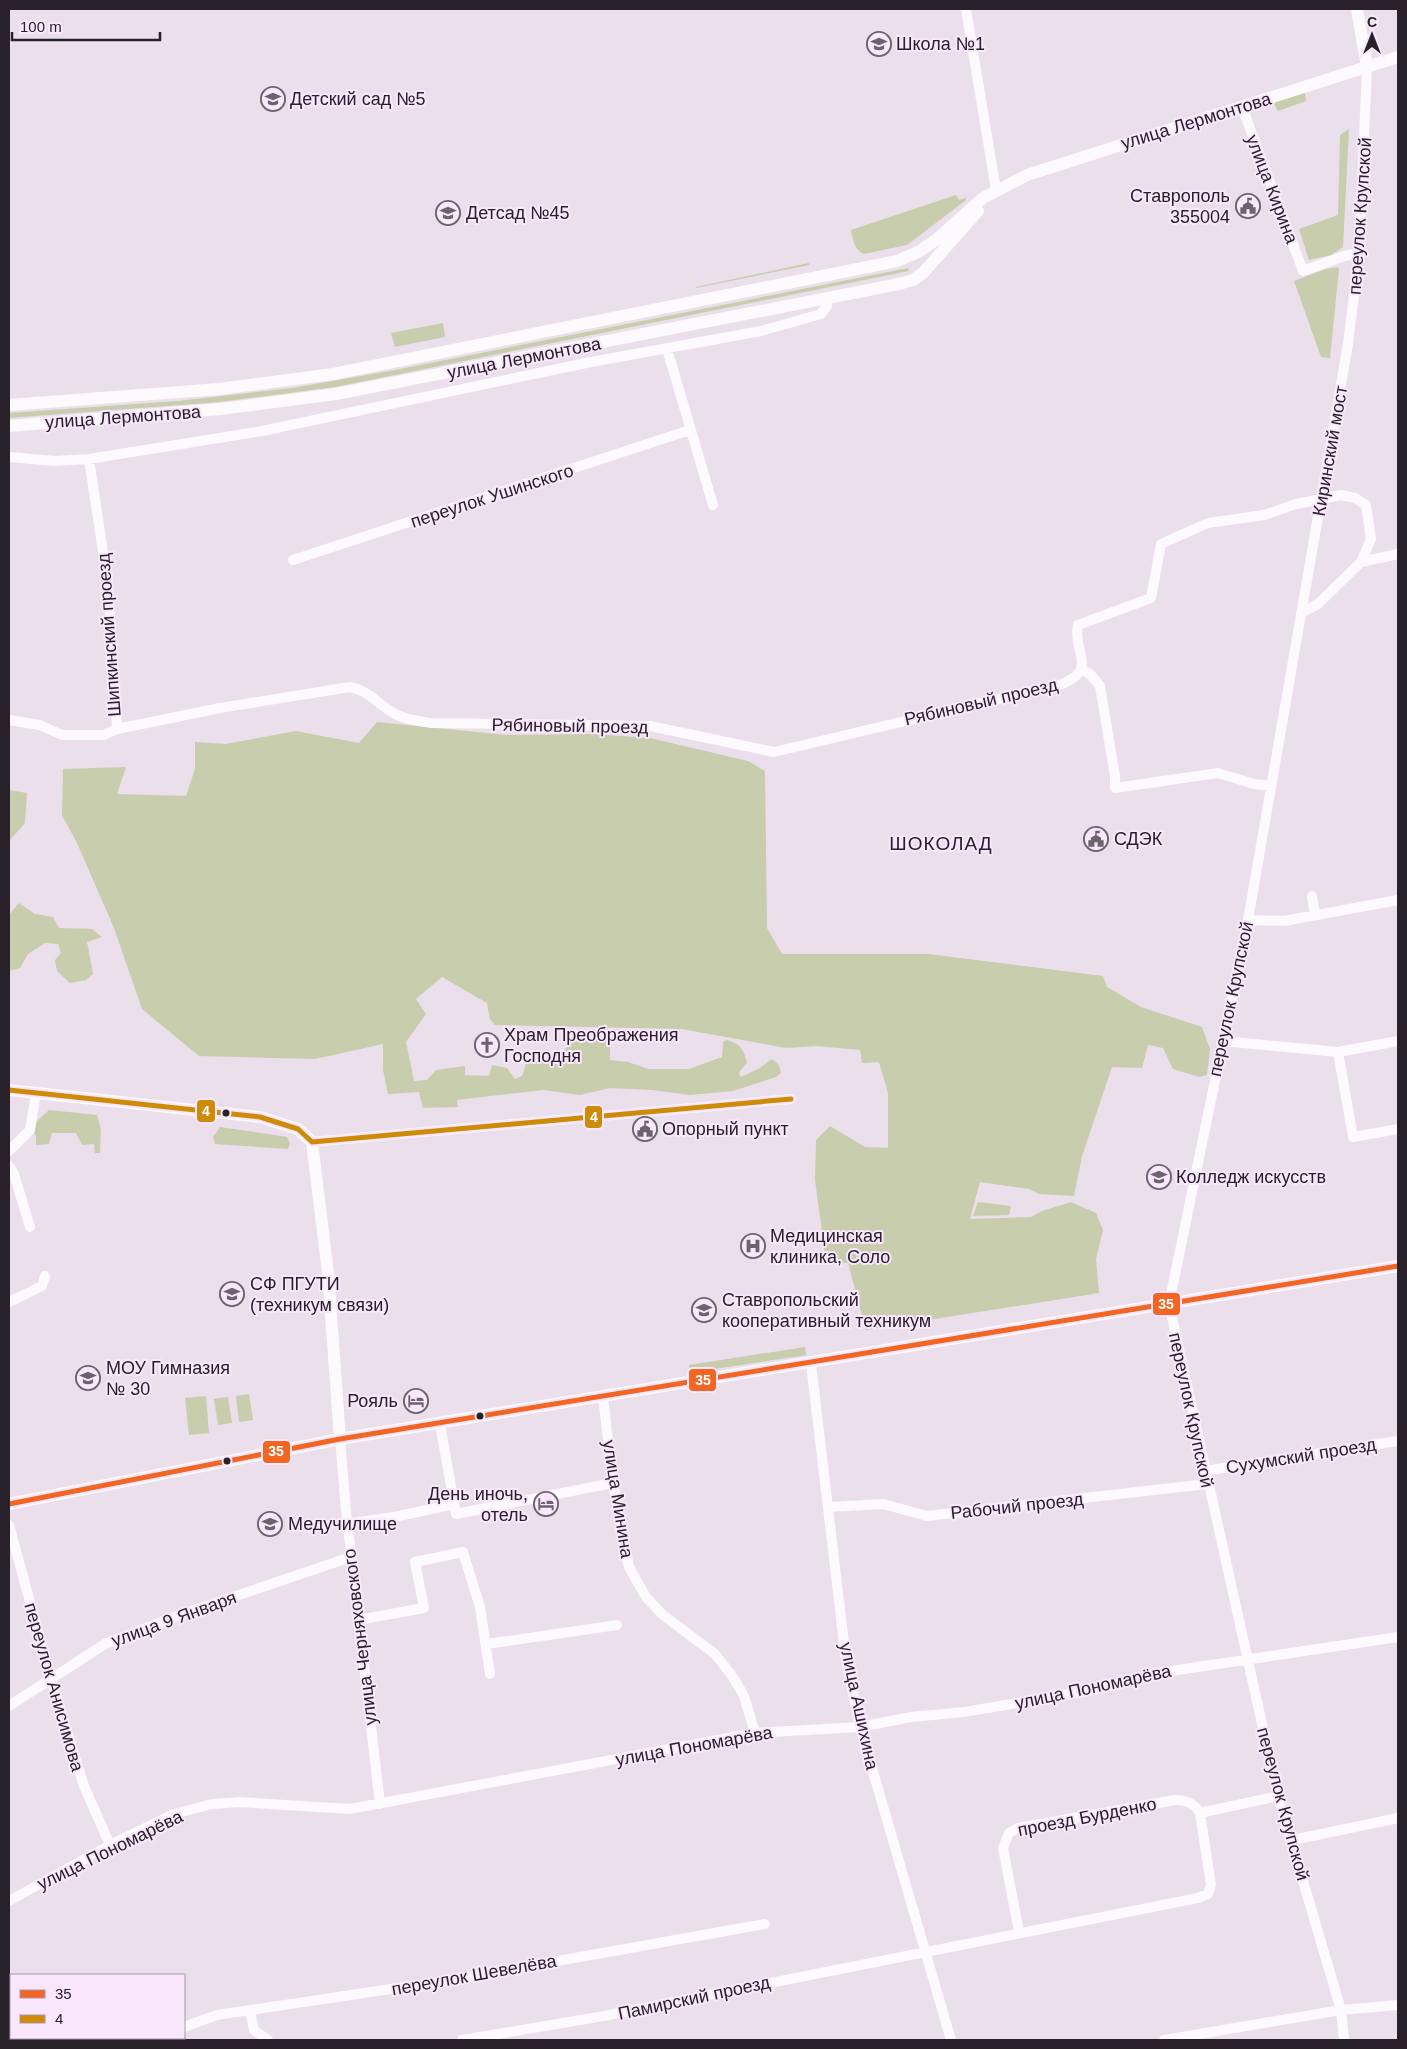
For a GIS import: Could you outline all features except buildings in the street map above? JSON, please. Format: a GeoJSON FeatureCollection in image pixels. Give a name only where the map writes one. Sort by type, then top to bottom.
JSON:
{"type":"FeatureCollection","features":[{"type":"Feature","properties":{"kind":"main road"},"geometry":{"type":"LineString","coordinates":[[1357,9],[1367,67]]}},
{"type":"Feature","properties":{"kind":"main road","name":"улица Лермонтова"},"geometry":{"type":"LineString","coordinates":[[9,405],[219,389],[324,375],[670,308],[897,261],[918,252],[936,240],[983,198],[1038,170],[1398,57]]}},
{"type":"Feature","properties":{"kind":"main road","name":"улица Лермонтова"},"geometry":{"type":"LineString","coordinates":[[9,426],[212,410],[311,398],[899,284],[913,280],[923,273],[996,190]]}},
{"type":"Feature","properties":{"kind":"main road"},"geometry":{"type":"LineString","coordinates":[[897,261],[910,264],[915,270],[914,274],[899,284]]}},
{"type":"Feature","properties":{"kind":"main road"},"geometry":{"type":"LineString","coordinates":[[9,1090],[260,1117],[298,1129],[312,1142]]}},
{"type":"Feature","properties":{"kind":"main road","name":"улица Черняховского"},"geometry":{"type":"LineString","coordinates":[[312,1142],[330,1300],[340,1440]]}},
{"type":"Feature","properties":{"kind":"main road"},"geometry":{"type":"LineString","coordinates":[[9,1504],[340,1440],[1398,1266]]}},
{"type":"Feature","properties":{"kind":"street"},"geometry":{"type":"LineString","coordinates":[[966,9],[996,190]]}},
{"type":"Feature","properties":{"kind":"street","name":"переулок Крупской"},"geometry":{"type":"LineString","coordinates":[[1345,364],[1359,253],[1367,67]]}},
{"type":"Feature","properties":{"kind":"street","name":"улица Кирина"},"geometry":{"type":"LineString","coordinates":[[1242,106],[1303,272],[1344,256],[1359,253]]}},
{"type":"Feature","properties":{"kind":"street"},"geometry":{"type":"LineString","coordinates":[[9,457],[55,461],[89,460],[262,431],[591,362],[752,333],[809,319],[821,314],[827,306],[829,297]]}},
{"type":"Feature","properties":{"kind":"street"},"geometry":{"type":"LineString","coordinates":[[667,349],[713,505]]}},
{"type":"Feature","properties":{"kind":"street","name":"Киринский мост"},"geometry":{"type":"LineString","coordinates":[[1315,537],[1345,364]]}},
{"type":"Feature","properties":{"kind":"street","name":"переулок Ушинского"},"geometry":{"type":"LineString","coordinates":[[293,560],[690,430]]}},
{"type":"Feature","properties":{"kind":"street","name":"Шипкинский проезд"},"geometry":{"type":"LineString","coordinates":[[9,720],[40,725],[62,735],[104,735],[117,729],[108,585],[89,460]]}},
{"type":"Feature","properties":{"kind":"street"},"geometry":{"type":"LineString","coordinates":[[1271,786],[1254,784],[1218,773],[1115,788],[1115,776],[1100,686],[1090,674],[1082,670],[1077,632],[1078,625],[1151,598],[1161,544],[1208,523],[1264,516],[1296,504],[1340,495],[1355,498],[1366,505],[1371,539],[1361,562],[1318,604],[1301,613]]}},
{"type":"Feature","properties":{"kind":"street","name":"переулок Крупской"},"geometry":{"type":"LineString","coordinates":[[1315,537],[1248,920],[1169,1304],[1204,1471],[1278,1796],[1341,2010],[1344,2040]]}},
{"type":"Feature","properties":{"kind":"street"},"geometry":{"type":"LineString","coordinates":[[1361,562],[1398,554]]}},
{"type":"Feature","properties":{"kind":"street","name":"Рябиновый проезд"},"geometry":{"type":"LineString","coordinates":[[117,729],[220,708],[350,687],[362,689],[390,711],[405,718],[431,723],[650,726],[774,752],[1062,684],[1074,679],[1082,670]]}},
{"type":"Feature","properties":{"kind":"street"},"geometry":{"type":"LineString","coordinates":[[1312,896],[1315,915]]}},
{"type":"Feature","properties":{"kind":"street"},"geometry":{"type":"LineString","coordinates":[[1248,920],[1284,921],[1398,900]]}},
{"type":"Feature","properties":{"kind":"street"},"geometry":{"type":"LineString","coordinates":[[1222,1041],[1338,1052],[1398,1041]]}},
{"type":"Feature","properties":{"kind":"street"},"geometry":{"type":"LineString","coordinates":[[1338,1052],[1353,1137],[1398,1129]]}},
{"type":"Feature","properties":{"kind":"street"},"geometry":{"type":"LineString","coordinates":[[9,1151],[30,1130],[36,1093]]}},
{"type":"Feature","properties":{"kind":"street"},"geometry":{"type":"LineString","coordinates":[[312,1142],[791,1099]]}},
{"type":"Feature","properties":{"kind":"street"},"geometry":{"type":"LineString","coordinates":[[11,1170],[30,1227]]}},
{"type":"Feature","properties":{"kind":"street"},"geometry":{"type":"LineString","coordinates":[[9,1302],[42,1286],[45,1276]]}},
{"type":"Feature","properties":{"kind":"street","name":"улица Ашихина"},"geometry":{"type":"LineString","coordinates":[[811,1364],[846,1660],[860,1727],[951,2040]]}},
{"type":"Feature","properties":{"kind":"street","name":"улица Минина"},"geometry":{"type":"LineString","coordinates":[[603,1397],[614,1483],[628,1568],[646,1597],[663,1615],[715,1654],[733,1677],[744,1696],[755,1733]]}},
{"type":"Feature","properties":{"kind":"street"},"geometry":{"type":"LineString","coordinates":[[440,1424],[456,1514],[614,1483]]}},
{"type":"Feature","properties":{"kind":"street","name":"улица Черняховского"},"geometry":{"type":"LineString","coordinates":[[340,1440],[347,1524],[380,1804]]}},
{"type":"Feature","properties":{"kind":"street","name":"Сухумский проезд"},"geometry":{"type":"LineString","coordinates":[[1204,1471],[1398,1441]]}},
{"type":"Feature","properties":{"kind":"street","name":"Рабочий проезд"},"geometry":{"type":"LineString","coordinates":[[828,1507],[883,1504],[927,1516],[1207,1484]]}},
{"type":"Feature","properties":{"kind":"street"},"geometry":{"type":"LineString","coordinates":[[347,1524],[394,1517],[454,1504]]}},
{"type":"Feature","properties":{"kind":"street","name":"переулок Анисимова"},"geometry":{"type":"LineString","coordinates":[[9,1525],[51,1678],[84,1786],[110,1845]]}},
{"type":"Feature","properties":{"kind":"street"},"geometry":{"type":"LineString","coordinates":[[358,1620],[424,1608],[416,1562],[463,1552],[480,1606],[490,1674]]}},
{"type":"Feature","properties":{"kind":"street","name":"улица 9 Января"},"geometry":{"type":"LineString","coordinates":[[9,1706],[105,1644],[177,1616],[351,1557]]}},
{"type":"Feature","properties":{"kind":"street"},"geometry":{"type":"LineString","coordinates":[[487,1644],[617,1625]]}},
{"type":"Feature","properties":{"kind":"street","name":"улица Пономарёва"},"geometry":{"type":"LineString","coordinates":[[9,1902],[110,1845],[174,1814],[212,1804],[240,1802],[350,1809],[755,1733],[860,1727],[911,1717],[964,1712],[1078,1694],[1150,1674],[1398,1637]]}},
{"type":"Feature","properties":{"kind":"street"},"geometry":{"type":"LineString","coordinates":[[925,1951],[1208,1894],[1211,1885],[1200,1813],[1278,1796]]}},
{"type":"Feature","properties":{"kind":"street","name":"проезд Бурденко"},"geometry":{"type":"LineString","coordinates":[[1020,1932],[1004,1848],[1009,1833],[1018,1828],[1174,1800],[1185,1800],[1196,1806],[1200,1813]]}},
{"type":"Feature","properties":{"kind":"street"},"geometry":{"type":"LineString","coordinates":[[1292,1840],[1398,1818]]}},
{"type":"Feature","properties":{"kind":"street","name":"переулок Шевелёва"},"geometry":{"type":"LineString","coordinates":[[185,2027],[217,2015],[451,1980],[765,1924]]}},
{"type":"Feature","properties":{"kind":"street","name":"Памирский проезд"},"geometry":{"type":"LineString","coordinates":[[462,2040],[604,2016],[925,1951]]}},
{"type":"Feature","properties":{"kind":"street"},"geometry":{"type":"LineString","coordinates":[[1164,2040],[1341,2010],[1398,2005]]}},
{"type":"Feature","properties":{"kind":"street"},"geometry":{"type":"LineString","coordinates":[[250,2011],[254,2030],[268,2040]]}},
{"type":"Feature","properties":{"kind":"green space"},"geometry":{"type":"Polygon","coordinates":[[[1305,93],[1306,101],[1278,111],[1274,104],[1277,100],[1305,93]]]}},
{"type":"Feature","properties":{"kind":"green space"},"geometry":{"type":"Polygon","coordinates":[[[1349,129],[1343,247],[1331,255],[1309,260],[1299,229],[1338,215],[1340,135],[1349,129]]]}},
{"type":"Feature","properties":{"kind":"green space"},"geometry":{"type":"Polygon","coordinates":[[[956,195],[959,200],[966,198],[966,200],[907,245],[864,254],[856,247],[851,230],[956,195]]]}},
{"type":"Feature","properties":{"kind":"green space"},"geometry":{"type":"Polygon","coordinates":[[[809,263],[809,265],[696,288],[696,287],[809,263]]]}},
{"type":"Feature","properties":{"kind":"green space"},"geometry":{"type":"Polygon","coordinates":[[[1337,267],[1339,269],[1330,358],[1321,357],[1294,281],[1326,269],[1337,267]]]}},
{"type":"Feature","properties":{"kind":"green space"},"geometry":{"type":"Polygon","coordinates":[[[908,268],[909,271],[335,387],[219,402],[9,418],[9,413],[178,401],[292,388],[390,371],[908,268]]]}},
{"type":"Feature","properties":{"kind":"green space"},"geometry":{"type":"Polygon","coordinates":[[[443,323],[445,337],[395,347],[391,333],[443,323]]]}},
{"type":"Feature","properties":{"kind":"green space"},"geometry":{"type":"Polygon","coordinates":[[[377,722],[507,735],[592,734],[650,738],[748,761],[765,771],[767,928],[782,954],[928,954],[1103,976],[1107,987],[1141,1007],[1202,1027],[1210,1049],[1207,1075],[1199,1077],[1173,1069],[1163,1048],[1148,1045],[1142,1068],[1112,1067],[1082,1156],[1074,1196],[1039,1194],[1029,1189],[980,1182],[970,1219],[1031,1217],[1042,1211],[1071,1202],[1096,1213],[1103,1230],[1096,1259],[1099,1293],[866,1330],[848,1263],[826,1262],[815,1180],[816,1140],[830,1126],[865,1147],[888,1148],[888,1093],[879,1062],[862,1063],[860,1050],[816,1046],[786,1048],[682,1029],[495,1025],[490,1019],[487,1003],[442,977],[416,999],[426,1014],[406,1042],[414,1081],[427,1080],[436,1070],[465,1066],[465,1075],[489,1076],[492,1065],[507,1068],[515,1079],[522,1076],[526,1064],[557,1056],[578,1038],[610,1036],[610,1060],[628,1062],[648,1069],[689,1069],[722,1057],[723,1042],[727,1040],[738,1045],[746,1057],[747,1062],[739,1073],[741,1077],[760,1068],[772,1059],[779,1065],[781,1073],[776,1077],[733,1091],[690,1095],[652,1090],[610,1088],[580,1095],[543,1090],[457,1100],[458,1107],[423,1108],[419,1092],[388,1094],[383,1070],[383,1044],[315,1059],[199,1056],[142,1009],[114,928],[77,843],[62,815],[63,769],[126,767],[117,794],[186,796],[195,769],[195,742],[226,744],[296,731],[359,743],[377,722]]]}},
{"type":"Feature","properties":{"kind":"green space"},"geometry":{"type":"Polygon","coordinates":[[[9,790],[27,793],[25,823],[10,840],[9,846],[9,790]]]}},
{"type":"Feature","properties":{"kind":"green space"},"geometry":{"type":"Polygon","coordinates":[[[19,903],[35,914],[53,917],[59,928],[92,929],[102,937],[87,942],[93,974],[86,980],[70,983],[57,971],[55,960],[61,953],[58,944],[45,943],[28,954],[20,968],[9,971],[9,915],[19,903]]]}},
{"type":"Feature","properties":{"kind":"green space"},"geometry":{"type":"Polygon","coordinates":[[[49,1110],[97,1115],[101,1129],[100,1153],[95,1153],[94,1144],[82,1145],[76,1133],[52,1133],[49,1144],[36,1145],[36,1136],[33,1131],[36,1122],[49,1110]]]}},
{"type":"Feature","properties":{"kind":"green space"},"geometry":{"type":"Polygon","coordinates":[[[220,1127],[287,1137],[290,1143],[288,1149],[215,1144],[213,1137],[220,1127]]]}},
{"type":"Feature","properties":{"kind":"green space"},"geometry":{"type":"Polygon","coordinates":[[[978,1202],[1011,1206],[1009,1215],[973,1216],[978,1202]]]}},
{"type":"Feature","properties":{"kind":"green space"},"geometry":{"type":"Polygon","coordinates":[[[805,1347],[806,1355],[695,1372],[690,1370],[689,1365],[805,1347]]]}},
{"type":"Feature","properties":{"kind":"green space"},"geometry":{"type":"Polygon","coordinates":[[[249,1394],[253,1420],[239,1422],[236,1396],[249,1394]]]}},
{"type":"Feature","properties":{"kind":"green space"},"geometry":{"type":"Polygon","coordinates":[[[206,1396],[209,1433],[189,1435],[185,1398],[206,1396]]]}},
{"type":"Feature","properties":{"kind":"green space"},"geometry":{"type":"Polygon","coordinates":[[[228,1397],[232,1423],[218,1425],[214,1399],[228,1397]]]}},
{"type":"Feature","properties":{"kind":"transit line","name":"4"},"geometry":{"type":"LineString","coordinates":[[9,1090],[260,1117],[298,1129],[312,1142],[791,1099]]}},
{"type":"Feature","properties":{"kind":"transit line","name":"35"},"geometry":{"type":"LineString","coordinates":[[9,1504],[340,1439],[1398,1266]]}},
{"type":"Feature","properties":{"kind":"place","name":"Школа №1"},"geometry":{"type":"Point","coordinates":[879,44]}},
{"type":"Feature","properties":{"kind":"place","name":"Детский сад №5"},"geometry":{"type":"Point","coordinates":[273,99]}},
{"type":"Feature","properties":{"kind":"place","name":"Ставрополь 355004"},"geometry":{"type":"Point","coordinates":[1248,206]}},
{"type":"Feature","properties":{"kind":"place","name":"Детсад №45"},"geometry":{"type":"Point","coordinates":[448,213]}},
{"type":"Feature","properties":{"kind":"place","name":"СДЭК"},"geometry":{"type":"Point","coordinates":[1096,839]}},
{"type":"Feature","properties":{"kind":"place","name":"Храм Преображения Господня"},"geometry":{"type":"Point","coordinates":[487,1045]}},
{"type":"Feature","properties":{"kind":"place","name":"Опорный пункт"},"geometry":{"type":"Point","coordinates":[645,1129]}},
{"type":"Feature","properties":{"kind":"place","name":"Колледж искусств"},"geometry":{"type":"Point","coordinates":[1159,1177]}},
{"type":"Feature","properties":{"kind":"place","name":"Медицинская клиника, Соло"},"geometry":{"type":"Point","coordinates":[753,1246]}},
{"type":"Feature","properties":{"kind":"place","name":"СФ ПГУТИ (техникум связи)"},"geometry":{"type":"Point","coordinates":[232,1294]}},
{"type":"Feature","properties":{"kind":"place","name":"Ставропольский кооперативный техникум"},"geometry":{"type":"Point","coordinates":[704,1310]}},
{"type":"Feature","properties":{"kind":"place","name":"МОУ Гимназия № 30"},"geometry":{"type":"Point","coordinates":[88,1378]}},
{"type":"Feature","properties":{"kind":"place","name":"Рояль"},"geometry":{"type":"Point","coordinates":[416,1401]}},
{"type":"Feature","properties":{"kind":"place","name":"День иночь, отель"},"geometry":{"type":"Point","coordinates":[546,1504]}},
{"type":"Feature","properties":{"kind":"place","name":"Медучилище"},"geometry":{"type":"Point","coordinates":[270,1524]}},
{"type":"Feature","properties":{"kind":"district","name":"ШОКОЛАД"},"geometry":{"type":"Point","coordinates":[941,843]}}]}
